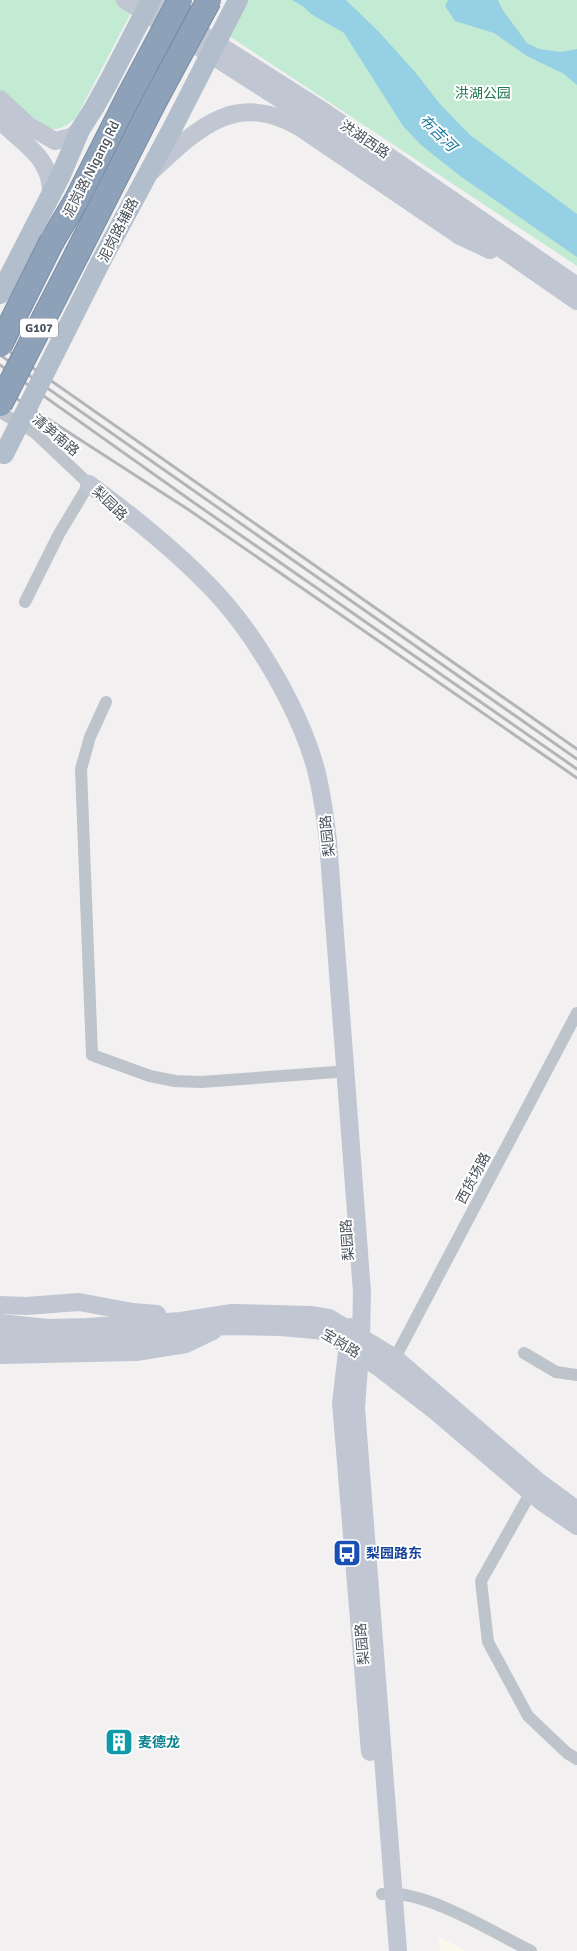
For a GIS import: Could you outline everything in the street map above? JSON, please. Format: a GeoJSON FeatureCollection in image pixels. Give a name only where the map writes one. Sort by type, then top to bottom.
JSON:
{"type":"FeatureCollection","features":[{"type":"Feature","properties":{"kind":"highway","name":"泥岗路 Nigang Rd"},"geometry":{"type":"LineString","coordinates":[[43,235],[76,201],[180,0]]}},
{"type":"Feature","properties":{"kind":"highway","name":"泥岗路 Nigang Rd"},"geometry":{"type":"LineString","coordinates":[[0,404],[152,106],[209,0]]}},
{"type":"Feature","properties":{"kind":"highway","name":"G107"},"geometry":{"type":"LineString","coordinates":[[0,345],[43,235]]}},
{"type":"Feature","properties":{"kind":"main road","name":"洪湖西路"},"geometry":{"type":"LineString","coordinates":[[125,0],[577,286]]}},
{"type":"Feature","properties":{"kind":"main road","name":"洪湖西路"},"geometry":{"type":"LineString","coordinates":[[150,0],[320,108],[482,227],[527,266],[577,301]]}},
{"type":"Feature","properties":{"kind":"main road"},"geometry":{"type":"LineString","coordinates":[[51,195],[80,130],[108,83],[150,0]]}},
{"type":"Feature","properties":{"kind":"main road","name":"泥岗路辅路"},"geometry":{"type":"LineString","coordinates":[[2,458],[136,194],[238,0]]}},
{"type":"Feature","properties":{"kind":"main road"},"geometry":{"type":"LineString","coordinates":[[0,99],[29,126],[55,141],[71,137],[80,130]]}},
{"type":"Feature","properties":{"kind":"main road"},"geometry":{"type":"LineString","coordinates":[[0,294],[43,235],[63,198],[94,108]]}},
{"type":"Feature","properties":{"kind":"main road","name":"洪湖西路"},"geometry":{"type":"LineString","coordinates":[[136,194],[151,172],[191,137],[218,119],[232,114],[262,112],[286,120],[460,236],[527,266]]}},
{"type":"Feature","properties":{"kind":"main road"},"geometry":{"type":"LineString","coordinates":[[0,120],[42,160],[51,182],[51,195],[43,235]]}},
{"type":"Feature","properties":{"kind":"main road"},"geometry":{"type":"LineString","coordinates":[[460,236],[470,236],[482,227]]}},
{"type":"Feature","properties":{"kind":"main road","name":"梨园路"},"geometry":{"type":"LineString","coordinates":[[89,484],[191,580],[210,601],[266,684],[287,723],[307,778],[315,822],[336,1072],[355,1343],[356,1408],[388,1894],[387,1951]]}},
{"type":"Feature","properties":{"kind":"main road","name":"梨园路"},"geometry":{"type":"LineString","coordinates":[[89,484],[131,515],[199,576],[230,610],[250,637],[289,701],[315,766],[323,800],[328,841],[362,1285],[355,1343]]}},
{"type":"Feature","properties":{"kind":"main road"},"geometry":{"type":"LineString","coordinates":[[0,1305],[26,1306],[79,1302],[133,1312],[230,1320]]}},
{"type":"Feature","properties":{"kind":"main road","name":"宝岗路"},"geometry":{"type":"LineString","coordinates":[[47,1334],[181,1321],[310,1315],[329,1318],[355,1343],[531,1492],[577,1526]]}},
{"type":"Feature","properties":{"kind":"main road"},"geometry":{"type":"LineString","coordinates":[[0,1319],[47,1334]]}},
{"type":"Feature","properties":{"kind":"main road"},"geometry":{"type":"LineString","coordinates":[[0,1355],[136,1352],[172,1348],[186,1344],[230,1320]]}},
{"type":"Feature","properties":{"kind":"main road"},"geometry":{"type":"LineString","coordinates":[[0,1323],[47,1334]]}},
{"type":"Feature","properties":{"kind":"main road"},"geometry":{"type":"LineString","coordinates":[[0,1336],[47,1334]]}},
{"type":"Feature","properties":{"kind":"main road"},"geometry":{"type":"LineString","coordinates":[[0,1341],[47,1334]]}},
{"type":"Feature","properties":{"kind":"main road","name":"宝岗路"},"geometry":{"type":"LineString","coordinates":[[355,1343],[395,1358],[539,1482],[577,1510]]}},
{"type":"Feature","properties":{"kind":"main road","name":"梨园路"},"geometry":{"type":"LineString","coordinates":[[388,1894],[398,1951]]}},
{"type":"Feature","properties":{"kind":"street","name":"清笋南路"},"geometry":{"type":"LineString","coordinates":[[0,412],[34,432],[89,484]]}},
{"type":"Feature","properties":{"kind":"street"},"geometry":{"type":"LineString","coordinates":[[25,602],[59,534],[89,484]]}},
{"type":"Feature","properties":{"kind":"street"},"geometry":{"type":"LineString","coordinates":[[106,702],[90,737],[80,769],[92,1055],[150,1076],[175,1081],[201,1082],[336,1072]]}},
{"type":"Feature","properties":{"kind":"street","name":"西货场路"},"geometry":{"type":"LineString","coordinates":[[395,1358],[577,1013]]}},
{"type":"Feature","properties":{"kind":"street"},"geometry":{"type":"LineString","coordinates":[[524,1353],[556,1372],[577,1375]]}},
{"type":"Feature","properties":{"kind":"street"},"geometry":{"type":"LineString","coordinates":[[531,1492],[481,1581],[488,1642],[528,1716],[567,1753],[577,1759]]}},
{"type":"Feature","properties":{"kind":"street"},"geometry":{"type":"LineString","coordinates":[[388,1894],[433,1902],[531,1951]]}},
{"type":"Feature","properties":{"kind":"shaded area"},"geometry":{"type":"Polygon","coordinates":[[[439,1937],[467,1951],[440,1951],[439,1937]]]}},
{"type":"Feature","properties":{"kind":"green space"},"geometry":{"type":"Polygon","coordinates":[[[0,0],[118,0],[133,9],[76,118],[63,127],[51,129],[42,125],[29,116],[0,89],[0,0]]]}},
{"type":"Feature","properties":{"kind":"green space","name":"洪湖公园"},"geometry":{"type":"Polygon","coordinates":[[[244,0],[577,0],[577,266],[226,34],[244,0]]]}},
{"type":"Feature","properties":{"kind":"water","name":"布吉河"},"geometry":{"type":"Polygon","coordinates":[[[292,0],[346,0],[379,32],[415,72],[440,104],[470,135],[577,214],[577,257],[460,176],[421,145],[403,126],[344,33],[311,14],[292,0]]]}},
{"type":"Feature","properties":{"kind":"water"},"geometry":{"type":"Polygon","coordinates":[[[448,0],[498,0],[502,9],[527,43],[539,49],[561,52],[577,49],[577,85],[564,74],[527,56],[494,33],[455,21],[445,6],[448,0]]]}},
{"type":"Feature","properties":{"kind":"railway"},"geometry":{"type":"LineString","coordinates":[[0,345],[577,749]]}},
{"type":"Feature","properties":{"kind":"railway"},"geometry":{"type":"LineString","coordinates":[[0,355],[577,759]]}},
{"type":"Feature","properties":{"kind":"railway"},"geometry":{"type":"LineString","coordinates":[[0,365],[193,502],[577,769]]}},
{"type":"Feature","properties":{"kind":"railway"},"geometry":{"type":"LineString","coordinates":[[0,388],[189,510],[577,778]]}},
{"type":"Feature","properties":{"kind":"place","name":"梨园路东"},"geometry":{"type":"Point","coordinates":[347,1553]}},
{"type":"Feature","properties":{"kind":"place","name":"麦德龙"},"geometry":{"type":"Point","coordinates":[119,1742]}}]}
